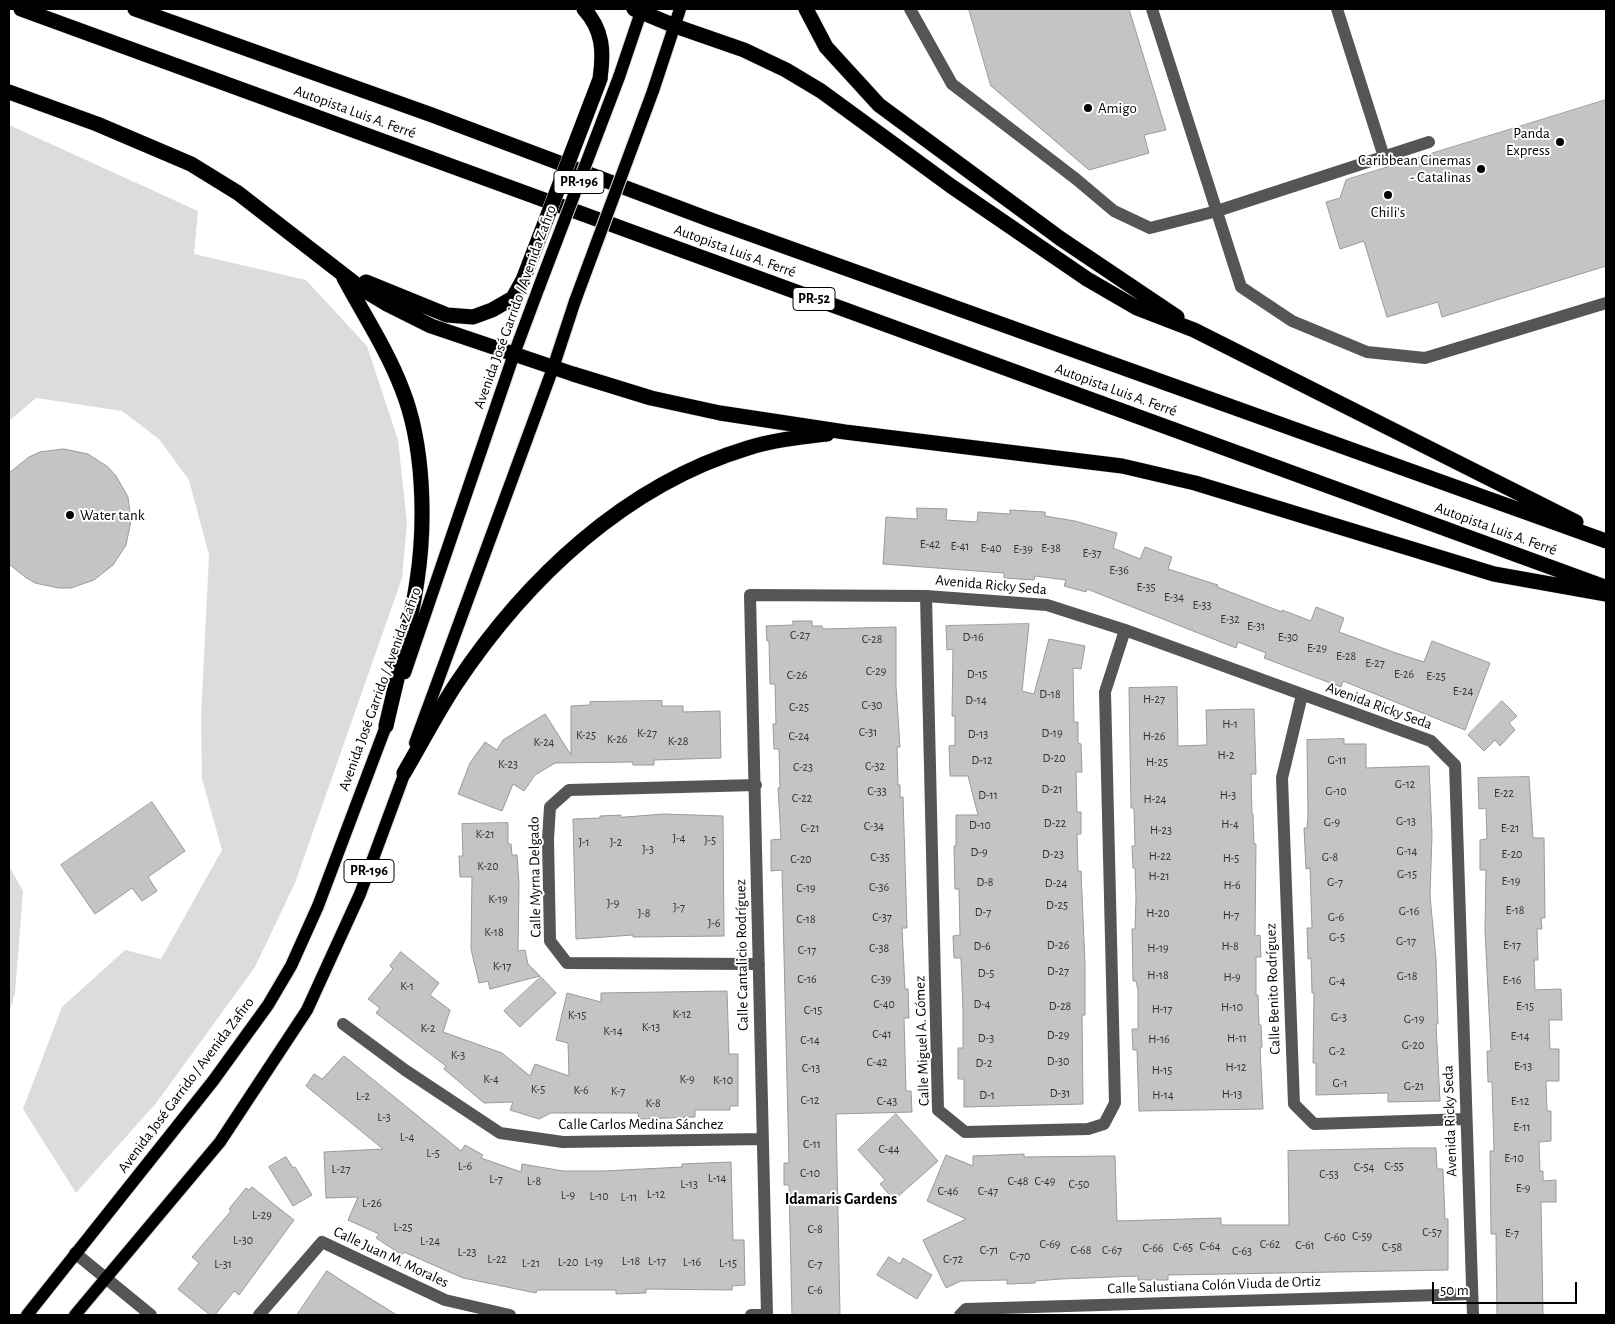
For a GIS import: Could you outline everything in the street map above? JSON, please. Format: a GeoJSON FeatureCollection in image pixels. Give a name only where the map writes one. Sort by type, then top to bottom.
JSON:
{"type":"FeatureCollection","features":[{"type":"Feature","properties":{"kind":"highway","name":"Autopista Luis A. Ferré"},"geometry":{"type":"LineString","coordinates":[[22,9],[1606,588]]}},
{"type":"Feature","properties":{"kind":"highway","name":"Autopista Luis A. Ferré"},"geometry":{"type":"LineString","coordinates":[[135,9],[432,115],[730,227],[1606,540]]}},
{"type":"Feature","properties":{"kind":"highway"},"geometry":{"type":"LineString","coordinates":[[341,272],[447,315],[473,317],[492,310],[513,298],[523,280],[600,78],[603,59],[599,30],[584,9]]}},
{"type":"Feature","properties":{"kind":"highway"},"geometry":{"type":"LineString","coordinates":[[806,9],[826,47],[879,105],[1061,239],[1144,293],[1194,330]]}},
{"type":"Feature","properties":{"kind":"highway"},"geometry":{"type":"LineString","coordinates":[[639,10],[674,26],[744,50],[786,70],[821,91],[959,191],[1087,279],[1137,308],[1194,330],[1518,491],[1606,540]]}},
{"type":"Feature","properties":{"kind":"highway"},"geometry":{"type":"LineString","coordinates":[[9,92],[97,124],[191,164],[238,193],[362,289],[387,304],[431,326],[553,368],[651,398],[720,413],[845,432],[1122,466],[1195,483],[1494,574],[1606,594]]}},
{"type":"Feature","properties":{"kind":"highway"},"geometry":{"type":"LineString","coordinates":[[341,272],[388,355],[403,391],[415,432],[421,509],[418,580],[386,726]]}},
{"type":"Feature","properties":{"kind":"highway"},"geometry":{"type":"LineString","coordinates":[[404,773],[455,686],[514,607],[573,549],[626,505],[675,477],[712,460],[750,447],[845,432]]}},
{"type":"Feature","properties":{"kind":"main road","name":"PR-196"},"geometry":{"type":"LineString","coordinates":[[75,1315],[220,1142],[307,1010],[360,894],[553,368],[575,301],[653,91],[680,9]]}},
{"type":"Feature","properties":{"kind":"main road","name":"Avenida José Garrido / Avenida Zafiro"},"geometry":{"type":"LineString","coordinates":[[27,1315],[213,1081],[268,1005],[291,966],[318,906],[386,726],[514,354],[619,77],[639,10]]}},
{"type":"Feature","properties":{"kind":"street"},"geometry":{"type":"LineString","coordinates":[[910,9],[952,84],[1076,179],[1114,211],[1150,228],[1217,211],[1429,142]]}},
{"type":"Feature","properties":{"kind":"street"},"geometry":{"type":"LineString","coordinates":[[1152,9],[1241,287],[1292,321],[1367,352],[1425,358],[1606,303]]}},
{"type":"Feature","properties":{"kind":"street"},"geometry":{"type":"LineString","coordinates":[[1337,9],[1384,157]]}},
{"type":"Feature","properties":{"kind":"street","name":"Avenida Ricky Seda"},"geometry":{"type":"LineString","coordinates":[[750,594],[926,596],[1047,605],[1125,630],[1431,741],[1455,765],[1472,1315]]}},
{"type":"Feature","properties":{"kind":"street","name":"Calle Cantalicio Rodríguez"},"geometry":{"type":"LineString","coordinates":[[750,594],[767,1315]]}},
{"type":"Feature","properties":{"kind":"street","name":"Calle Miguel A. Gómez"},"geometry":{"type":"LineString","coordinates":[[926,596],[938,1110],[964,1132],[1088,1128],[1104,1124],[1115,1103],[1106,692],[1125,630]]}},
{"type":"Feature","properties":{"kind":"street","name":"Calle Benito Rodríguez"},"geometry":{"type":"LineString","coordinates":[[1302,695],[1282,778],[1294,1104],[1314,1124],[1466,1119]]}},
{"type":"Feature","properties":{"kind":"street","name":"Calle Myrna Delgado"},"geometry":{"type":"LineString","coordinates":[[756,786],[569,790],[550,808],[548,839],[550,941],[567,962],[759,964]]}},
{"type":"Feature","properties":{"kind":"street","name":"Calle Carlos Medina Sánchez"},"geometry":{"type":"LineString","coordinates":[[343,1024],[405,1070],[500,1133],[563,1142],[762,1139]]}},
{"type":"Feature","properties":{"kind":"street","name":"Calle Juan M. Morales"},"geometry":{"type":"LineString","coordinates":[[259,1315],[322,1242],[445,1300],[510,1315]]}},
{"type":"Feature","properties":{"kind":"street"},"geometry":{"type":"LineString","coordinates":[[75,1253],[151,1315]]}},
{"type":"Feature","properties":{"kind":"street","name":"Calle Salustiana Colón Viuda de Ortiz"},"geometry":{"type":"LineString","coordinates":[[960,1315],[966,1309],[1472,1294]]}},
{"type":"Feature","properties":{"kind":"street"},"geometry":{"type":"LineString","coordinates":[[751,1315],[767,1315]]}},
{"type":"Feature","properties":{"kind":"shaded area"},"geometry":{"type":"Polygon","coordinates":[[[9,125],[198,211],[194,254],[306,280],[367,346],[398,440],[407,523],[402,578],[295,883],[255,967],[157,1102],[76,1193],[23,1109],[62,1007],[125,950],[161,959],[222,850],[202,779],[201,717],[209,555],[189,480],[159,439],[122,411],[36,398],[9,421],[9,125]]]}},
{"type":"Feature","properties":{"kind":"shaded area"},"geometry":{"type":"Polygon","coordinates":[[[9,866],[23,891],[15,994],[9,1012],[9,866]]]}},
{"type":"Feature","properties":{"kind":"building","name":"Amigo"},"geometry":{"type":"Polygon","coordinates":[[[969,9],[1129,9],[1166,130],[1144,135],[1149,153],[1089,170],[991,86],[969,9]]]}},
{"type":"Feature","properties":{"kind":"building"},"geometry":{"type":"Polygon","coordinates":[[[1606,100],[1606,266],[1442,317],[1438,302],[1387,317],[1364,241],[1340,249],[1326,202],[1340,198],[1346,180],[1606,100]]]}},
{"type":"Feature","properties":{"kind":"building","name":"Water tank"},"geometry":{"type":"Polygon","coordinates":[[[64,449],[88,454],[108,467],[116,476],[128,497],[131,521],[126,545],[113,565],[94,580],[71,588],[59,588],[35,583],[9,564],[9,473],[29,457],[40,452],[64,449]]]}},
{"type":"Feature","properties":{"kind":"building"},"geometry":{"type":"Polygon","coordinates":[[[917,508],[947,509],[946,520],[977,522],[978,512],[1010,514],[1010,510],[1045,512],[1045,516],[1075,521],[1117,533],[1113,548],[1140,559],[1145,547],[1172,557],[1168,569],[1218,585],[1217,587],[1282,612],[1282,610],[1311,621],[1316,607],[1344,618],[1339,632],[1396,653],[1424,662],[1432,641],[1490,663],[1465,730],[1343,681],[1341,687],[1264,658],[1266,653],[1238,642],[1236,648],[1087,589],[1086,592],[1064,586],[1066,580],[1035,576],[1034,580],[1004,578],[1004,573],[883,564],[886,517],[917,519],[917,508]]]}},
{"type":"Feature","properties":{"kind":"building"},"geometry":{"type":"Polygon","coordinates":[[[793,621],[812,621],[812,626],[822,626],[823,629],[896,627],[896,686],[900,747],[897,747],[898,785],[900,785],[900,797],[903,797],[907,928],[902,928],[905,989],[908,989],[909,1018],[904,1018],[906,1091],[911,1091],[912,1112],[836,1114],[840,1315],[792,1315],[789,1185],[784,1185],[784,1163],[789,1163],[782,870],[771,871],[771,840],[781,839],[778,788],[780,788],[779,749],[774,749],[773,724],[776,724],[775,684],[770,684],[769,641],[767,641],[766,626],[793,625],[793,621]]]}},
{"type":"Feature","properties":{"kind":"building"},"geometry":{"type":"Polygon","coordinates":[[[1029,624],[1022,691],[1034,694],[1049,639],[1085,646],[1081,669],[1073,668],[1074,722],[1078,722],[1078,743],[1081,744],[1082,772],[1076,772],[1077,812],[1081,812],[1081,834],[1077,834],[1078,871],[1081,871],[1085,964],[1085,1015],[1082,1015],[1083,1104],[964,1107],[964,1079],[958,1079],[958,1048],[963,1048],[963,1011],[961,958],[954,958],[953,936],[960,935],[959,889],[955,889],[954,846],[956,846],[956,815],[978,815],[968,776],[950,776],[949,746],[955,745],[955,716],[952,716],[953,649],[947,650],[946,626],[1029,624]]]}},
{"type":"Feature","properties":{"kind":"building"},"geometry":{"type":"Polygon","coordinates":[[[1177,687],[1178,746],[1207,745],[1206,710],[1254,709],[1256,774],[1251,774],[1254,844],[1256,844],[1255,936],[1260,935],[1261,957],[1256,957],[1256,995],[1258,995],[1259,1025],[1261,1025],[1262,1047],[1260,1047],[1263,1109],[1139,1111],[1137,1050],[1133,1050],[1132,1029],[1138,1029],[1138,990],[1136,981],[1133,981],[1132,929],[1135,929],[1136,898],[1132,846],[1135,846],[1134,808],[1131,808],[1129,688],[1177,687]]]}},
{"type":"Feature","properties":{"kind":"building"},"geometry":{"type":"Polygon","coordinates":[[[662,701],[662,706],[683,706],[683,712],[720,711],[721,758],[654,760],[654,765],[633,765],[633,762],[555,763],[535,775],[524,791],[513,784],[502,811],[458,794],[470,763],[485,742],[497,750],[503,740],[545,714],[571,755],[571,706],[590,705],[590,702],[662,701]]]}},
{"type":"Feature","properties":{"kind":"building"},"geometry":{"type":"Polygon","coordinates":[[[1502,701],[1517,716],[1509,723],[1515,730],[1500,746],[1495,740],[1484,751],[1468,735],[1502,701]]]}},
{"type":"Feature","properties":{"kind":"building"},"geometry":{"type":"Polygon","coordinates":[[[1344,739],[1344,744],[1366,744],[1366,768],[1429,766],[1432,834],[1430,896],[1436,959],[1438,1024],[1436,1024],[1440,1101],[1388,1102],[1388,1093],[1316,1095],[1316,1063],[1313,1063],[1314,993],[1312,993],[1311,958],[1308,959],[1307,928],[1312,928],[1310,868],[1306,869],[1304,828],[1307,828],[1308,816],[1307,740],[1344,739]]]}},
{"type":"Feature","properties":{"kind":"building"},"geometry":{"type":"Polygon","coordinates":[[[1529,777],[1533,838],[1544,838],[1545,918],[1541,918],[1542,929],[1537,929],[1538,960],[1534,960],[1535,990],[1561,989],[1562,1020],[1549,1020],[1550,1049],[1559,1049],[1559,1081],[1546,1081],[1547,1111],[1551,1111],[1551,1141],[1539,1142],[1540,1171],[1543,1171],[1543,1181],[1556,1180],[1556,1202],[1541,1202],[1543,1315],[1497,1315],[1496,1234],[1491,1234],[1490,1151],[1494,1151],[1492,1082],[1488,1082],[1487,1051],[1491,1051],[1485,930],[1486,870],[1480,870],[1480,840],[1487,839],[1486,808],[1479,809],[1478,778],[1529,777]]]}},
{"type":"Feature","properties":{"kind":"building"},"geometry":{"type":"Polygon","coordinates":[[[152,802],[185,851],[148,877],[157,891],[142,901],[132,888],[95,914],[61,865],[152,802]]]}},
{"type":"Feature","properties":{"kind":"building"},"geometry":{"type":"Polygon","coordinates":[[[664,814],[723,816],[724,936],[633,937],[633,935],[576,939],[573,819],[600,818],[600,816],[621,815],[621,817],[664,814]]]}},
{"type":"Feature","properties":{"kind":"building"},"geometry":{"type":"Polygon","coordinates":[[[508,823],[508,844],[511,844],[512,855],[517,855],[519,884],[518,951],[525,950],[528,964],[540,976],[490,989],[488,981],[479,983],[471,949],[472,877],[460,877],[459,856],[463,856],[462,824],[508,823]]]}},
{"type":"Feature","properties":{"kind":"building"},"geometry":{"type":"Polygon","coordinates":[[[401,952],[439,983],[430,995],[450,1010],[443,1032],[502,1053],[530,1076],[535,1064],[569,1076],[568,1043],[556,1040],[567,993],[601,1002],[601,993],[727,991],[729,1054],[738,1054],[738,1106],[730,1106],[730,1110],[695,1110],[695,1117],[639,1119],[638,1113],[551,1113],[539,1119],[510,1110],[513,1102],[484,1103],[444,1069],[446,1066],[376,1013],[380,1008],[368,999],[393,969],[390,966],[401,952]]]}},
{"type":"Feature","properties":{"kind":"building"},"geometry":{"type":"Polygon","coordinates":[[[541,977],[556,993],[520,1027],[504,1011],[541,977]]]}},
{"type":"Feature","properties":{"kind":"building"},"geometry":{"type":"Polygon","coordinates":[[[344,1056],[461,1151],[465,1145],[483,1155],[481,1158],[521,1172],[522,1164],[563,1171],[604,1171],[682,1167],[682,1164],[731,1162],[733,1240],[744,1240],[745,1285],[732,1286],[732,1290],[646,1289],[646,1293],[616,1294],[616,1290],[537,1290],[536,1293],[463,1278],[404,1252],[402,1255],[376,1238],[379,1234],[348,1220],[358,1197],[326,1198],[324,1152],[383,1149],[306,1086],[314,1074],[322,1079],[344,1056]]]}},
{"type":"Feature","properties":{"kind":"building"},"geometry":{"type":"Polygon","coordinates":[[[896,1114],[938,1161],[894,1200],[880,1184],[885,1180],[858,1150],[896,1114]]]}},
{"type":"Feature","properties":{"kind":"building"},"geometry":{"type":"Polygon","coordinates":[[[1436,1148],[1437,1169],[1443,1169],[1445,1219],[1448,1219],[1448,1270],[1168,1275],[1168,1280],[1138,1280],[1138,1276],[1061,1279],[1035,1281],[1035,1283],[1007,1284],[1007,1280],[961,1281],[946,1288],[923,1240],[966,1219],[927,1201],[946,1155],[973,1166],[973,1156],[1024,1154],[1024,1157],[1115,1156],[1117,1221],[1221,1218],[1221,1225],[1289,1225],[1288,1151],[1436,1148]]]}},
{"type":"Feature","properties":{"kind":"building"},"geometry":{"type":"Polygon","coordinates":[[[286,1157],[293,1168],[295,1167],[312,1195],[293,1206],[269,1167],[286,1157]]]}},
{"type":"Feature","properties":{"kind":"building"},"geometry":{"type":"Polygon","coordinates":[[[252,1187],[294,1220],[239,1295],[234,1291],[215,1315],[210,1315],[178,1289],[199,1263],[192,1257],[231,1211],[229,1209],[246,1188],[249,1190],[252,1187]]]}},
{"type":"Feature","properties":{"kind":"building"},"geometry":{"type":"Polygon","coordinates":[[[889,1257],[900,1264],[903,1258],[932,1275],[917,1299],[877,1275],[889,1257]]]}},
{"type":"Feature","properties":{"kind":"building"},"geometry":{"type":"Polygon","coordinates":[[[327,1271],[350,1286],[397,1315],[297,1315],[327,1271]]]}},
{"type":"Feature","properties":{"kind":"place","name":"Amigo"},"geometry":{"type":"Point","coordinates":[1088,108]}},
{"type":"Feature","properties":{"kind":"place","name":"Panda Express"},"geometry":{"type":"Point","coordinates":[1560,142]}},
{"type":"Feature","properties":{"kind":"place","name":"Caribbean Cinemas - Catalinas"},"geometry":{"type":"Point","coordinates":[1481,169]}},
{"type":"Feature","properties":{"kind":"place","name":"Chili's"},"geometry":{"type":"Point","coordinates":[1388,195]}},
{"type":"Feature","properties":{"kind":"place","name":"Water tank"},"geometry":{"type":"Point","coordinates":[70,515]}},
{"type":"Feature","properties":{"kind":"district","name":"Idamaris Gardens"},"geometry":{"type":"Point","coordinates":[841,1199]}}]}
